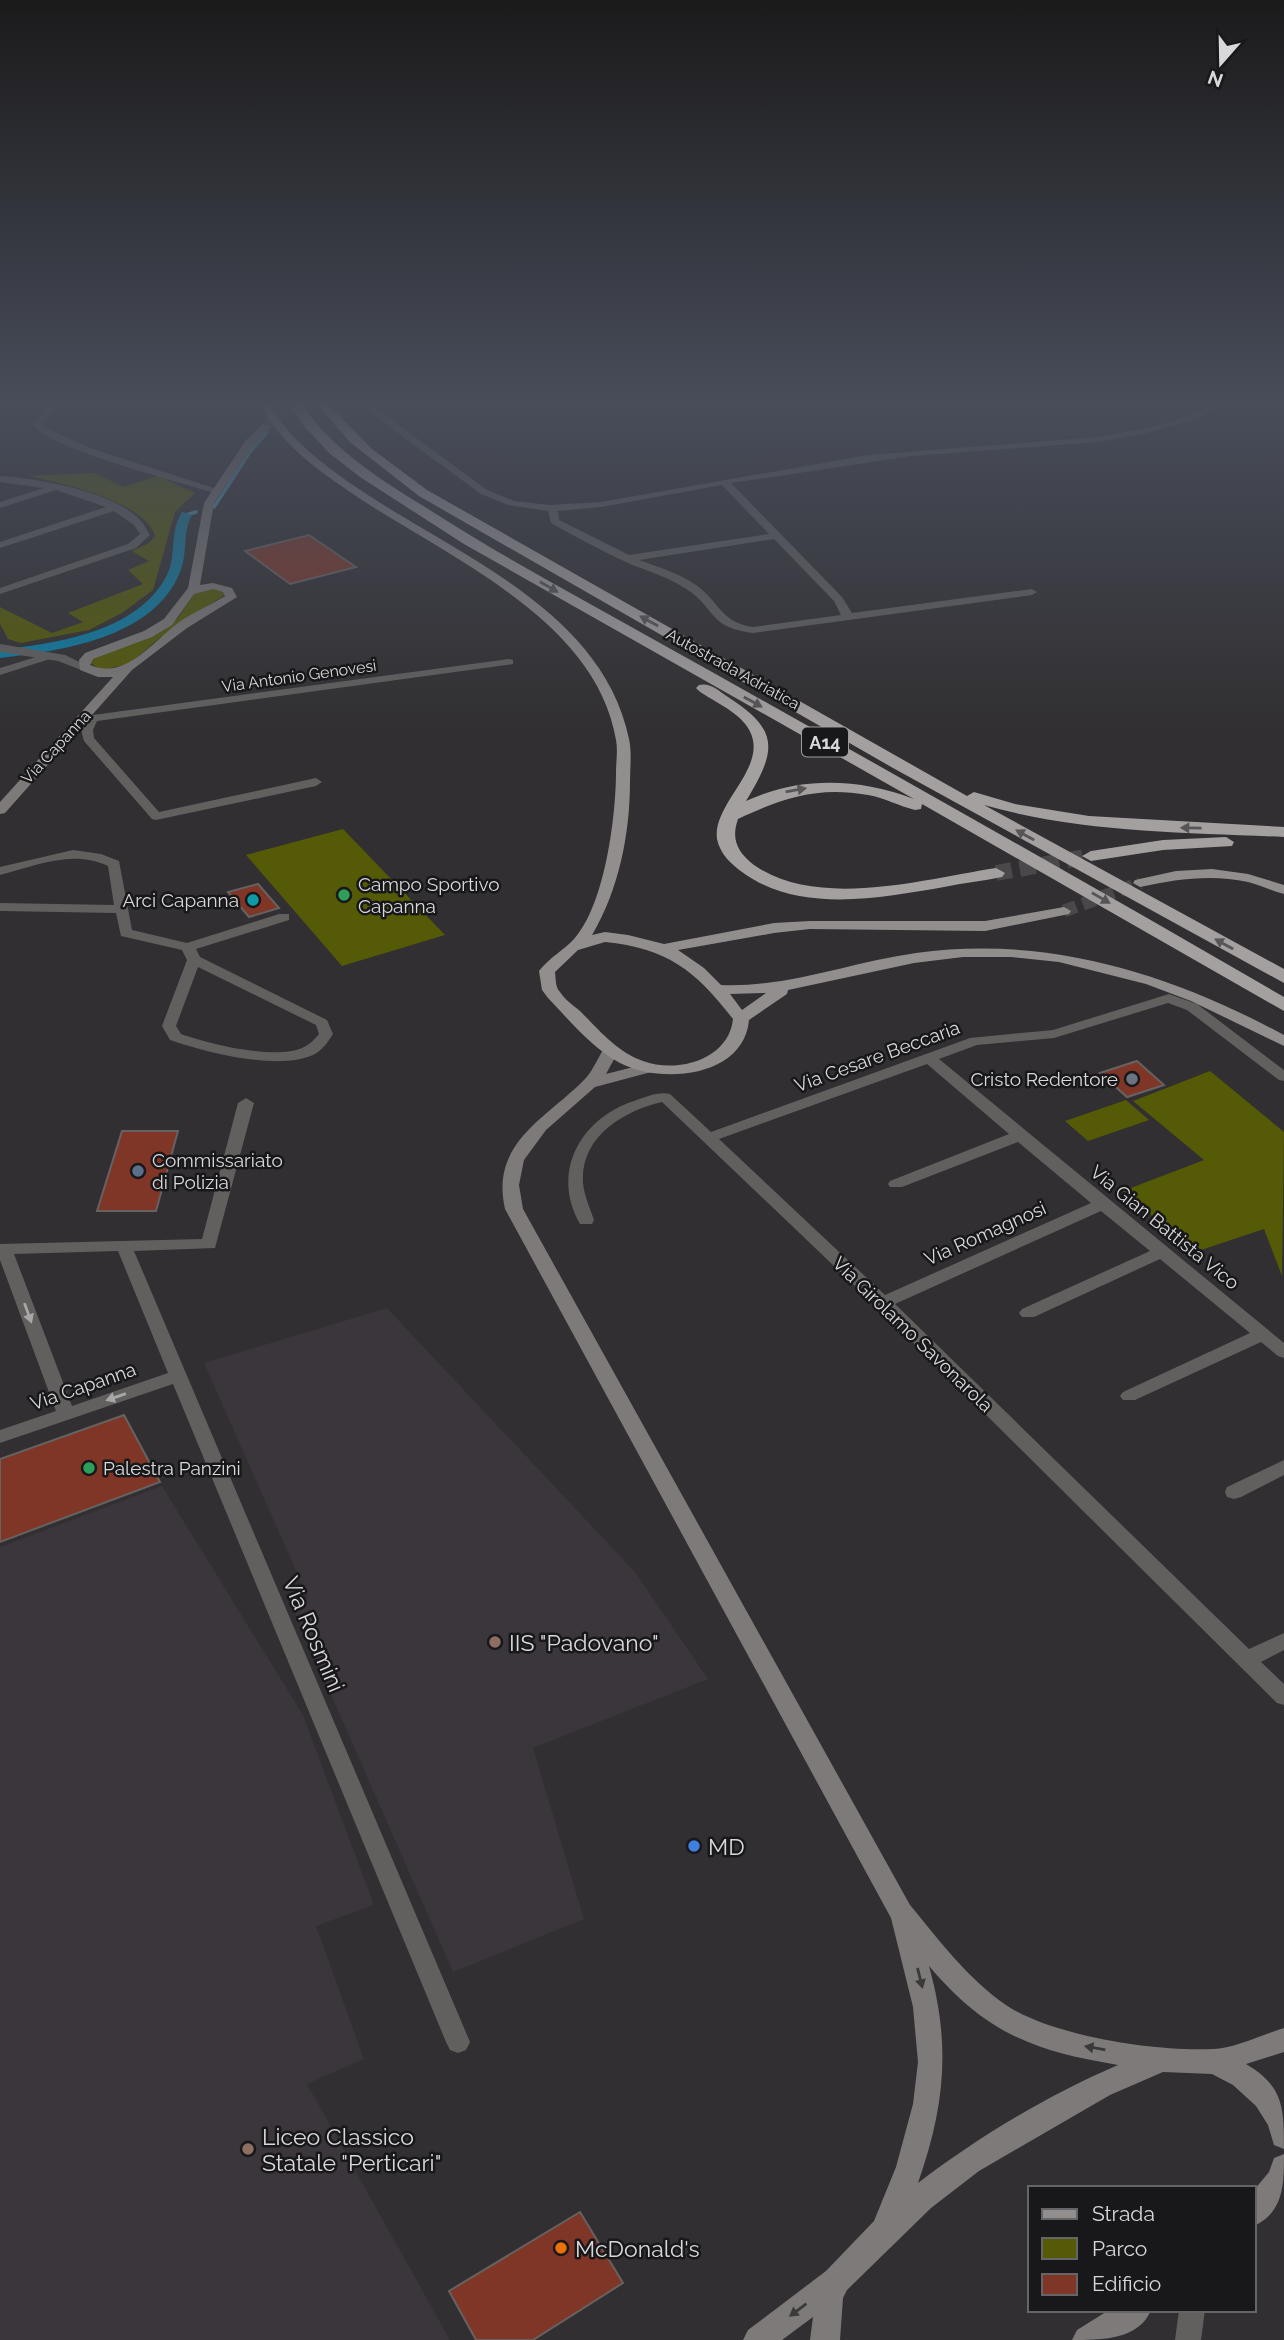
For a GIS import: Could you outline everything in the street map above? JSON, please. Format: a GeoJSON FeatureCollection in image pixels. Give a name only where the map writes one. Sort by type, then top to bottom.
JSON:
{"type":"FeatureCollection","features":[{"type":"Feature","properties":{"kind":"highway","name":"Autostrada Adriatica"},"geometry":{"type":"LineString","coordinates":[[422,511],[629,633],[1020,852],[1284,1005]]}},
{"type":"Feature","properties":{"kind":"highway","name":"Autostrada Adriatica"},"geometry":{"type":"LineString","coordinates":[[455,511],[900,765],[1284,977]]}},
{"type":"Feature","properties":{"kind":"highway"},"geometry":{"type":"LineString","coordinates":[[629,633],[754,725],[761,746],[761,757],[726,827],[729,850],[746,869],[802,891],[823,894],[867,893],[996,873]]}},
{"type":"Feature","properties":{"kind":"highway"},"geometry":{"type":"LineString","coordinates":[[900,765],[984,800],[1055,817],[1135,827],[1284,832]]}},
{"type":"Feature","properties":{"kind":"highway"},"geometry":{"type":"LineString","coordinates":[[733,815],[756,802],[788,791],[824,786],[850,787],[898,798],[1020,852]]}},
{"type":"Feature","properties":{"kind":"highway"},"geometry":{"type":"LineString","coordinates":[[1091,856],[1194,843],[1284,846]]}},
{"type":"Feature","properties":{"kind":"main road"},"geometry":{"type":"LineString","coordinates":[[114,684],[86,662],[148,634],[177,614],[186,594],[196,583],[207,511]]}},
{"type":"Feature","properties":{"kind":"main road"},"geometry":{"type":"LineString","coordinates":[[387,511],[487,573],[539,610],[570,639],[596,670],[618,717],[625,741],[627,776],[619,831],[600,909],[581,942]]}},
{"type":"Feature","properties":{"kind":"main road","name":"Via Capanna"},"geometry":{"type":"LineString","coordinates":[[0,810],[87,719],[127,669],[183,625],[230,597],[228,590],[196,583]]}},
{"type":"Feature","properties":{"kind":"main road"},"geometry":{"type":"LineString","coordinates":[[99,673],[127,669]]}},
{"type":"Feature","properties":{"kind":"main road"},"geometry":{"type":"LineString","coordinates":[[1140,883],[1172,873],[1201,872],[1260,880],[1284,890]]}},
{"type":"Feature","properties":{"kind":"main road"},"geometry":{"type":"LineString","coordinates":[[600,909],[618,931],[633,939]]}},
{"type":"Feature","properties":{"kind":"main road"},"geometry":{"type":"LineString","coordinates":[[667,948],[718,941],[774,928],[810,925],[985,926],[1064,911]]}},
{"type":"Feature","properties":{"kind":"main road"},"geometry":{"type":"LineString","coordinates":[[588,1084],[649,1068],[680,1068],[708,1062],[728,1051],[741,1034],[741,1019],[693,966],[667,948],[633,939],[605,937],[581,942],[567,949],[547,971],[550,990],[611,1050],[629,1061],[649,1068]]}},
{"type":"Feature","properties":{"kind":"main road"},"geometry":{"type":"LineString","coordinates":[[693,966],[718,941]]}},
{"type":"Feature","properties":{"kind":"main road"},"geometry":{"type":"LineString","coordinates":[[716,989],[759,991],[788,987],[916,958],[986,951],[1044,954],[1105,965],[1158,980],[1215,1004],[1284,1041]]}},
{"type":"Feature","properties":{"kind":"main road"},"geometry":{"type":"LineString","coordinates":[[741,1019],[753,1008],[788,987]]}},
{"type":"Feature","properties":{"kind":"main road"},"geometry":{"type":"LineString","coordinates":[[611,1050],[607,1061],[588,1084],[528,1138],[517,1156],[510,1183],[513,1209],[901,1913],[921,1978],[929,2020],[931,2064],[918,2140],[885,2231]]}},
{"type":"Feature","properties":{"kind":"main road"},"geometry":{"type":"LineString","coordinates":[[901,1913],[964,1986],[999,2015],[1060,2041],[1162,2059],[1215,2062],[1284,2040]]}},
{"type":"Feature","properties":{"kind":"main road"},"geometry":{"type":"LineString","coordinates":[[758,2340],[837,2280],[921,2198],[969,2161],[1100,2086],[1162,2059]]}},
{"type":"Feature","properties":{"kind":"main road"},"geometry":{"type":"LineString","coordinates":[[1215,2062],[1242,2076],[1266,2097],[1281,2121],[1284,2136]]}},
{"type":"Feature","properties":{"kind":"main road"},"geometry":{"type":"LineString","coordinates":[[1256,2210],[1279,2181],[1284,2168]]}},
{"type":"Feature","properties":{"kind":"main road"},"geometry":{"type":"LineString","coordinates":[[825,2340],[829,2297],[837,2280]]}},
{"type":"Feature","properties":{"kind":"main road"},"geometry":{"type":"LineString","coordinates":[[1087,2340],[1134,2312]]}},
{"type":"Feature","properties":{"kind":"street"},"geometry":{"type":"LineString","coordinates":[[0,545],[104,511]]}},
{"type":"Feature","properties":{"kind":"street"},"geometry":{"type":"LineString","coordinates":[[0,591],[141,541],[145,535],[144,529],[119,511]]}},
{"type":"Feature","properties":{"kind":"street"},"geometry":{"type":"LineString","coordinates":[[553,511],[554,521],[695,590],[717,616],[731,626],[741,629],[753,630],[1032,592]]}},
{"type":"Feature","properties":{"kind":"street"},"geometry":{"type":"LineString","coordinates":[[752,511],[838,599],[846,609],[847,617]]}},
{"type":"Feature","properties":{"kind":"street"},"geometry":{"type":"LineString","coordinates":[[628,558],[776,536]]}},
{"type":"Feature","properties":{"kind":"street"},"geometry":{"type":"LineString","coordinates":[[0,648],[86,662]]}},
{"type":"Feature","properties":{"kind":"street"},"geometry":{"type":"LineString","coordinates":[[0,672],[55,657]]}},
{"type":"Feature","properties":{"kind":"street","name":"Via Antonio Genovesi"},"geometry":{"type":"LineString","coordinates":[[87,719],[509,663]]}},
{"type":"Feature","properties":{"kind":"street"},"geometry":{"type":"LineString","coordinates":[[87,719],[88,739],[156,816],[316,782]]}},
{"type":"Feature","properties":{"kind":"street"},"geometry":{"type":"LineString","coordinates":[[0,871],[62,855],[103,857],[114,864],[126,933],[191,953],[322,1023],[326,1034],[319,1045],[300,1054],[277,1056],[193,1044],[175,1037],[169,1026],[191,953]]}},
{"type":"Feature","properties":{"kind":"street"},"geometry":{"type":"LineString","coordinates":[[0,907],[122,909]]}},
{"type":"Feature","properties":{"kind":"street"},"geometry":{"type":"LineString","coordinates":[[191,953],[284,917]]}},
{"type":"Feature","properties":{"kind":"street","name":"Via Cesare Beccaria"},"geometry":{"type":"LineString","coordinates":[[708,1138],[975,1041],[1054,1034],[1169,998],[1181,1000],[1192,1007],[1284,1077]]}},
{"type":"Feature","properties":{"kind":"street","name":"Via Gian Battista Vico"},"geometry":{"type":"LineString","coordinates":[[928,1057],[1019,1136],[1284,1352]]}},
{"type":"Feature","properties":{"kind":"street","name":"Via Girolamo Savonarola"},"geometry":{"type":"LineString","coordinates":[[586,1220],[574,1179],[581,1150],[608,1117],[641,1101],[666,1097],[883,1303],[1284,1697]]}},
{"type":"Feature","properties":{"kind":"street"},"geometry":{"type":"LineString","coordinates":[[66,1414],[2,1249],[209,1244],[246,1103]]}},
{"type":"Feature","properties":{"kind":"street"},"geometry":{"type":"LineString","coordinates":[[897,1184],[1019,1136]]}},
{"type":"Feature","properties":{"kind":"street","name":"Via Romagnosi"},"geometry":{"type":"LineString","coordinates":[[883,1303],[1104,1203]]}},
{"type":"Feature","properties":{"kind":"street","name":"Via Rosmini"},"geometry":{"type":"LineString","coordinates":[[124,1246],[458,2042]]}},
{"type":"Feature","properties":{"kind":"street"},"geometry":{"type":"LineString","coordinates":[[1028,1313],[1163,1251]]}},
{"type":"Feature","properties":{"kind":"street"},"geometry":{"type":"LineString","coordinates":[[1129,1396],[1263,1334]]}},
{"type":"Feature","properties":{"kind":"street","name":"Via Capanna"},"geometry":{"type":"LineString","coordinates":[[0,1437],[180,1376]]}},
{"type":"Feature","properties":{"kind":"street"},"geometry":{"type":"LineString","coordinates":[[1234,1492],[1284,1467]]}},
{"type":"Feature","properties":{"kind":"street"},"geometry":{"type":"LineString","coordinates":[[1246,1660],[1284,1641]]}},
{"type":"Feature","properties":{"kind":"street"},"geometry":{"type":"LineString","coordinates":[[1188,2340],[1192,2312]]}},
{"type":"Feature","properties":{"kind":"shaded area","name":"IIS \"Padovano\""},"geometry":{"type":"Polygon","coordinates":[[[387,1308],[635,1572],[708,1679],[533,1748],[584,1919],[453,1972],[292,1606],[308,1598],[204,1363],[387,1308]]]}},
{"type":"Feature","properties":{"kind":"shaded area"},"geometry":{"type":"Polygon","coordinates":[[[162,1486],[303,1715],[374,1905],[316,1926],[364,2059],[307,2084],[450,2340],[0,2340],[0,1547],[162,1486]]]}},
{"type":"Feature","properties":{"kind":"green space"},"geometry":{"type":"Polygon","coordinates":[[[133,511],[176,511],[153,590],[122,613],[89,630],[21,643],[8,639],[0,624],[0,607],[52,633],[83,622],[68,613],[143,584],[128,570],[149,561],[132,551],[149,543],[155,536],[148,524],[133,511]]]}},
{"type":"Feature","properties":{"kind":"green space"},"geometry":{"type":"Polygon","coordinates":[[[214,588],[226,594],[162,636],[129,664],[101,670],[90,663],[93,659],[169,625],[178,618],[195,592],[214,588]]]}},
{"type":"Feature","properties":{"kind":"green space","name":"Campo Sportivo Capanna"},"geometry":{"type":"Polygon","coordinates":[[[343,829],[445,935],[342,966],[246,855],[343,829]]]}},
{"type":"Feature","properties":{"kind":"green space"},"geometry":{"type":"Polygon","coordinates":[[[1210,1071],[1284,1132],[1282,1276],[1264,1229],[1195,1252],[1123,1191],[1204,1160],[1133,1101],[1210,1071]]]}},
{"type":"Feature","properties":{"kind":"green space"},"geometry":{"type":"Polygon","coordinates":[[[1126,1100],[1149,1120],[1088,1141],[1065,1121],[1126,1100]]]}},
{"type":"Feature","properties":{"kind":"building"},"geometry":{"type":"Polygon","coordinates":[[[309,535],[356,567],[290,584],[245,551],[309,535]]]}},
{"type":"Feature","properties":{"kind":"building","name":"Arci Capanna"},"geometry":{"type":"Polygon","coordinates":[[[258,884],[279,908],[249,917],[228,892],[258,884]]]}},
{"type":"Feature","properties":{"kind":"building","name":"Cristo Redentore"},"geometry":{"type":"Polygon","coordinates":[[[1137,1061],[1164,1085],[1127,1097],[1100,1073],[1137,1061]]]}},
{"type":"Feature","properties":{"kind":"building","name":"Commissariato di Polizia"},"geometry":{"type":"Polygon","coordinates":[[[122,1131],[178,1131],[156,1211],[97,1211],[122,1131]]]}},
{"type":"Feature","properties":{"kind":"building","name":"Palestra Panzini"},"geometry":{"type":"Polygon","coordinates":[[[124,1415],[160,1482],[0,1542],[0,1459],[124,1415]]]}},
{"type":"Feature","properties":{"kind":"building","name":"McDonald's"},"geometry":{"type":"Polygon","coordinates":[[[580,2212],[623,2283],[533,2340],[476,2340],[449,2291],[580,2212]]]}},
{"type":"Feature","properties":{"kind":"waterway"},"geometry":{"type":"LineString","coordinates":[[186,515],[196,512]]}},
{"type":"Feature","properties":{"kind":"waterway"},"geometry":{"type":"LineString","coordinates":[[0,654],[47,647],[99,633],[145,609],[162,593],[174,573],[180,529],[186,515]]}},
{"type":"Feature","properties":{"kind":"tunnel"},"geometry":{"type":"LineString","coordinates":[[996,873],[1091,856]]}},
{"type":"Feature","properties":{"kind":"tunnel"},"geometry":{"type":"LineString","coordinates":[[1064,911],[1140,883]]}},
{"type":"Feature","properties":{"kind":"place","name":"Campo Sportivo Capanna"},"geometry":{"type":"Point","coordinates":[344,895]}},
{"type":"Feature","properties":{"kind":"place","name":"Arci Capanna"},"geometry":{"type":"Point","coordinates":[253,900]}},
{"type":"Feature","properties":{"kind":"place","name":"Cristo Redentore"},"geometry":{"type":"Point","coordinates":[1132,1079]}},
{"type":"Feature","properties":{"kind":"place","name":"Commissariato di Polizia"},"geometry":{"type":"Point","coordinates":[138,1171]}},
{"type":"Feature","properties":{"kind":"place","name":"Palestra Panzini"},"geometry":{"type":"Point","coordinates":[89,1468]}},
{"type":"Feature","properties":{"kind":"place","name":"IIS \"Padovano\""},"geometry":{"type":"Point","coordinates":[495,1642]}},
{"type":"Feature","properties":{"kind":"place","name":"MD"},"geometry":{"type":"Point","coordinates":[694,1846]}},
{"type":"Feature","properties":{"kind":"place","name":"Liceo Classico Statale \"Perticari\""},"geometry":{"type":"Point","coordinates":[248,2149]}},
{"type":"Feature","properties":{"kind":"place","name":"McDonald's"},"geometry":{"type":"Point","coordinates":[561,2248]}}]}
